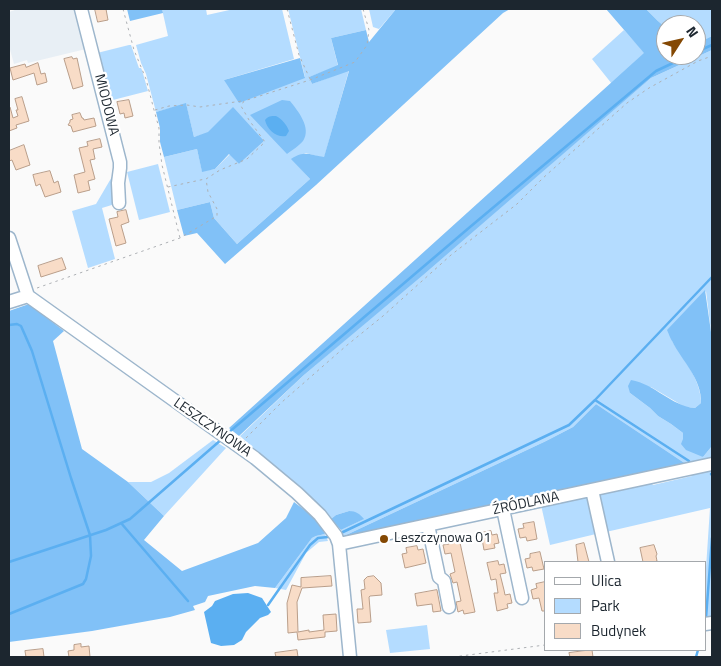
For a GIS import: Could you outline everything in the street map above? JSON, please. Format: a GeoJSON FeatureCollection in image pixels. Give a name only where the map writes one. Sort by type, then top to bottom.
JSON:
{"type":"FeatureCollection","features":[{"type":"Feature","properties":{"kind":"street","name":"MIODOWA"},"geometry":{"type":"LineString","coordinates":[[80,9],[120,162],[119,203]]}},
{"type":"Feature","properties":{"kind":"street"},"geometry":{"type":"LineString","coordinates":[[9,238],[28,294],[9,302]]}},
{"type":"Feature","properties":{"kind":"street","name":"LESZCZYNOWA"},"geometry":{"type":"LineString","coordinates":[[28,294],[127,368],[236,443],[297,493],[320,515],[336,536],[339,544],[350,657]]}},
{"type":"Feature","properties":{"kind":"street","name":"ŹRÓDLANA"},"geometry":{"type":"LineString","coordinates":[[339,544],[712,464]]}},
{"type":"Feature","properties":{"kind":"street"},"geometry":{"type":"LineString","coordinates":[[592,490],[608,561]]}},
{"type":"Feature","properties":{"kind":"street"},"geometry":{"type":"LineString","coordinates":[[503,509],[522,598]]}},
{"type":"Feature","properties":{"kind":"street"},"geometry":{"type":"LineString","coordinates":[[428,525],[439,576],[444,581],[449,606]]}},
{"type":"Feature","properties":{"kind":"path"},"geometry":{"type":"LineString","coordinates":[[123,9],[134,50],[146,79],[154,110],[162,164],[180,238]]}},
{"type":"Feature","properties":{"kind":"path"},"geometry":{"type":"LineString","coordinates":[[286,9],[299,55],[310,80]]}},
{"type":"Feature","properties":{"kind":"path"},"geometry":{"type":"LineString","coordinates":[[154,110],[187,104],[200,107],[244,101],[310,80],[355,62],[367,45],[369,30],[363,9]]}},
{"type":"Feature","properties":{"kind":"path"},"geometry":{"type":"LineString","coordinates":[[236,443],[451,255],[517,204],[543,178],[627,103],[649,88],[698,61],[712,56]]}},
{"type":"Feature","properties":{"kind":"path"},"geometry":{"type":"LineString","coordinates":[[168,187],[206,179],[220,170],[247,159],[265,142],[241,106],[244,101]]}},
{"type":"Feature","properties":{"kind":"path"},"geometry":{"type":"LineString","coordinates":[[28,294],[180,238],[217,216],[217,209],[208,192],[206,179]]}},
{"type":"Feature","properties":{"kind":"path"},"geometry":{"type":"LineString","coordinates":[[453,657],[544,645]]}},
{"type":"Feature","properties":{"kind":"shaded area"},"geometry":{"type":"Polygon","coordinates":[[[18,9],[76,9],[86,49],[28,63],[27,60],[14,64],[9,46],[9,12],[18,9]]]}},
{"type":"Feature","properties":{"kind":"shaded area"},"geometry":{"type":"Polygon","coordinates":[[[127,9],[162,9],[163,13],[130,21],[127,9]]]}},
{"type":"Feature","properties":{"kind":"shaded area"},"geometry":{"type":"Polygon","coordinates":[[[396,9],[510,9],[503,13],[316,185],[225,264],[197,233],[184,236],[177,210],[210,202],[214,218],[237,244],[310,179],[291,159],[304,154],[324,157],[349,71],[312,84],[309,77],[338,65],[331,38],[366,30],[369,42],[396,9]]]}},
{"type":"Feature","properties":{"kind":"shaded area"},"geometry":{"type":"Polygon","coordinates":[[[606,9],[646,9],[656,19],[656,65],[679,65],[651,78],[304,375],[239,436],[229,428],[644,53],[606,9]]]}},
{"type":"Feature","properties":{"kind":"shaded area"},"geometry":{"type":"Polygon","coordinates":[[[712,36],[712,50],[706,53],[706,39],[712,36]]]}},
{"type":"Feature","properties":{"kind":"shaded area"},"geometry":{"type":"Polygon","coordinates":[[[300,58],[305,78],[239,103],[224,80],[300,58]]]}},
{"type":"Feature","properties":{"kind":"shaded area"},"geometry":{"type":"Polygon","coordinates":[[[282,100],[290,101],[303,120],[306,131],[303,141],[287,154],[250,115],[282,100]]]}},
{"type":"Feature","properties":{"kind":"shaded area"},"geometry":{"type":"Polygon","coordinates":[[[186,103],[194,137],[208,132],[233,107],[264,141],[239,164],[229,154],[215,169],[202,172],[197,149],[164,157],[156,112],[186,103]]]}},
{"type":"Feature","properties":{"kind":"shaded area"},"geometry":{"type":"Polygon","coordinates":[[[276,116],[286,124],[289,131],[286,136],[279,136],[270,130],[266,124],[265,120],[267,118],[276,116]]]}},
{"type":"Feature","properties":{"kind":"shaded area"},"geometry":{"type":"Polygon","coordinates":[[[705,290],[712,339],[712,446],[703,457],[686,450],[681,444],[683,433],[630,393],[628,386],[631,380],[640,382],[686,406],[695,408],[701,403],[695,378],[667,330],[705,290]]]}},
{"type":"Feature","properties":{"kind":"shaded area"},"geometry":{"type":"Polygon","coordinates":[[[29,304],[64,331],[53,341],[82,449],[128,482],[164,516],[144,540],[182,571],[258,543],[286,518],[294,502],[316,520],[325,534],[312,538],[275,588],[255,586],[208,596],[205,602],[193,606],[195,610],[170,617],[92,631],[9,642],[9,311],[29,304]]]}},
{"type":"Feature","properties":{"kind":"shaded area"},"geometry":{"type":"Polygon","coordinates":[[[596,404],[686,464],[347,539],[344,536],[573,427],[596,404]]]}},
{"type":"Feature","properties":{"kind":"shaded area"},"geometry":{"type":"Polygon","coordinates":[[[349,511],[358,513],[364,519],[341,530],[331,519],[336,515],[349,511]]]}},
{"type":"Feature","properties":{"kind":"shaded area"},"geometry":{"type":"Polygon","coordinates":[[[248,593],[262,598],[271,612],[260,618],[246,632],[242,640],[234,645],[221,646],[211,643],[204,612],[215,601],[233,594],[248,593]]]}},
{"type":"Feature","properties":{"kind":"green space"},"geometry":{"type":"Polygon","coordinates":[[[162,9],[206,9],[207,15],[234,9],[282,9],[294,59],[224,80],[305,77],[288,9],[361,9],[366,30],[331,38],[338,66],[309,77],[312,84],[349,70],[324,158],[306,153],[292,159],[310,179],[237,244],[214,218],[210,202],[177,210],[164,157],[197,149],[202,171],[215,169],[230,154],[239,164],[264,141],[208,133],[194,137],[186,104],[156,112],[136,45],[168,36],[162,9]]]}},
{"type":"Feature","properties":{"kind":"green space"},"geometry":{"type":"Polygon","coordinates":[[[369,9],[396,9],[379,29],[373,27],[369,9]]]}},
{"type":"Feature","properties":{"kind":"green space"},"geometry":{"type":"Polygon","coordinates":[[[646,9],[712,9],[712,36],[706,39],[706,15],[656,15],[656,19],[646,9]]]}},
{"type":"Feature","properties":{"kind":"green space"},"geometry":{"type":"Polygon","coordinates":[[[624,30],[645,53],[612,84],[592,59],[624,30]]]}},
{"type":"Feature","properties":{"kind":"green space"},"geometry":{"type":"Polygon","coordinates":[[[131,45],[139,68],[142,70],[148,91],[109,101],[97,53],[131,45]]]}},
{"type":"Feature","properties":{"kind":"green space"},"geometry":{"type":"Polygon","coordinates":[[[712,50],[712,339],[706,291],[672,341],[695,378],[701,403],[695,408],[685,407],[651,387],[630,393],[683,433],[683,439],[703,457],[712,446],[712,458],[686,464],[596,404],[573,427],[344,536],[341,530],[363,519],[349,511],[336,515],[331,519],[240,436],[304,375],[651,78],[679,65],[706,65],[706,53],[712,50]]]}},
{"type":"Feature","properties":{"kind":"green space"},"geometry":{"type":"Polygon","coordinates":[[[158,164],[170,212],[139,220],[127,172],[158,164]]]}},
{"type":"Feature","properties":{"kind":"green space"},"geometry":{"type":"Polygon","coordinates":[[[113,175],[115,204],[102,208],[115,259],[88,268],[72,211],[96,204],[113,175]]]}},
{"type":"Feature","properties":{"kind":"green space"},"geometry":{"type":"Polygon","coordinates":[[[213,440],[226,448],[164,516],[128,482],[151,482],[169,473],[213,440]]]}},
{"type":"Feature","properties":{"kind":"green space"},"geometry":{"type":"Polygon","coordinates":[[[712,469],[712,618],[706,619],[706,568],[710,508],[606,532],[599,494],[650,481],[653,485],[692,476],[692,474],[712,469]]]}},
{"type":"Feature","properties":{"kind":"green space"},"geometry":{"type":"Polygon","coordinates":[[[587,497],[590,501],[596,534],[550,545],[541,505],[587,497]]]}},
{"type":"Feature","properties":{"kind":"green space"},"geometry":{"type":"Polygon","coordinates":[[[325,534],[328,541],[319,542],[306,553],[286,590],[275,588],[312,538],[325,534]]]}},
{"type":"Feature","properties":{"kind":"green space"},"geometry":{"type":"Polygon","coordinates":[[[427,625],[430,649],[390,653],[386,630],[427,625]]]}},
{"type":"Feature","properties":{"kind":"building"},"geometry":{"type":"Polygon","coordinates":[[[95,9],[106,9],[108,20],[98,22],[95,9]]]}},
{"type":"Feature","properties":{"kind":"building"},"geometry":{"type":"Polygon","coordinates":[[[72,57],[73,59],[77,58],[83,86],[73,89],[64,59],[72,57]]]}},
{"type":"Feature","properties":{"kind":"building"},"geometry":{"type":"Polygon","coordinates":[[[38,63],[41,74],[45,73],[47,82],[37,85],[34,73],[13,80],[10,68],[25,64],[26,67],[38,63]]]}},
{"type":"Feature","properties":{"kind":"building"},"geometry":{"type":"Polygon","coordinates":[[[22,97],[29,121],[16,125],[17,128],[9,131],[9,107],[13,118],[18,116],[15,99],[22,97]]]}},
{"type":"Feature","properties":{"kind":"building"},"geometry":{"type":"Polygon","coordinates":[[[129,100],[133,116],[125,118],[124,113],[120,114],[117,102],[129,100]]]}},
{"type":"Feature","properties":{"kind":"building"},"geometry":{"type":"Polygon","coordinates":[[[80,113],[84,120],[94,118],[96,126],[73,132],[71,126],[68,125],[70,120],[73,119],[72,115],[80,113]]]}},
{"type":"Feature","properties":{"kind":"building"},"geometry":{"type":"Polygon","coordinates":[[[100,139],[102,147],[93,149],[95,159],[90,160],[95,179],[88,181],[90,190],[78,193],[74,175],[85,172],[79,148],[88,146],[87,142],[100,139]]]}},
{"type":"Feature","properties":{"kind":"building"},"geometry":{"type":"Polygon","coordinates":[[[24,145],[30,165],[16,170],[12,160],[9,161],[9,151],[24,145]]]}},
{"type":"Feature","properties":{"kind":"building"},"geometry":{"type":"Polygon","coordinates":[[[50,171],[54,183],[58,181],[61,192],[45,197],[40,184],[36,186],[33,175],[50,171]]]}},
{"type":"Feature","properties":{"kind":"building"},"geometry":{"type":"Polygon","coordinates":[[[126,210],[129,222],[121,225],[126,243],[116,246],[109,219],[118,217],[117,212],[126,210]]]}},
{"type":"Feature","properties":{"kind":"building"},"geometry":{"type":"Polygon","coordinates":[[[62,258],[66,269],[41,277],[38,266],[62,258]]]}},
{"type":"Feature","properties":{"kind":"building"},"geometry":{"type":"Polygon","coordinates":[[[534,522],[537,539],[527,541],[526,537],[520,538],[518,529],[524,528],[523,524],[534,522]]]}},
{"type":"Feature","properties":{"kind":"building"},"geometry":{"type":"Polygon","coordinates":[[[491,531],[492,535],[497,534],[499,543],[494,544],[495,548],[484,550],[481,533],[491,531]]]}},
{"type":"Feature","properties":{"kind":"building"},"geometry":{"type":"Polygon","coordinates":[[[459,538],[475,612],[464,614],[463,610],[458,612],[456,602],[461,601],[457,582],[453,583],[450,574],[455,572],[451,553],[445,554],[443,545],[449,544],[448,540],[459,538]]]}},
{"type":"Feature","properties":{"kind":"building"},"geometry":{"type":"Polygon","coordinates":[[[584,543],[589,561],[578,561],[576,545],[584,543]]]}},
{"type":"Feature","properties":{"kind":"building"},"geometry":{"type":"Polygon","coordinates":[[[654,545],[657,561],[643,561],[640,548],[654,545]]]}},
{"type":"Feature","properties":{"kind":"building"},"geometry":{"type":"Polygon","coordinates":[[[417,546],[418,550],[423,549],[426,563],[405,568],[402,554],[407,553],[406,548],[417,546]]]}},
{"type":"Feature","properties":{"kind":"building"},"geometry":{"type":"Polygon","coordinates":[[[540,552],[544,569],[533,571],[532,567],[527,568],[525,559],[530,558],[530,554],[540,552]]]}},
{"type":"Feature","properties":{"kind":"building"},"geometry":{"type":"Polygon","coordinates":[[[498,561],[499,565],[504,564],[506,573],[500,574],[505,595],[510,594],[512,603],[507,604],[508,608],[497,611],[494,593],[498,593],[496,579],[491,580],[487,563],[498,561]]]}},
{"type":"Feature","properties":{"kind":"building"},"geometry":{"type":"Polygon","coordinates":[[[331,576],[332,586],[302,588],[297,602],[298,632],[324,630],[323,615],[336,614],[337,631],[325,632],[325,637],[298,640],[297,632],[288,633],[287,603],[292,585],[301,587],[301,578],[331,576]]]}},
{"type":"Feature","properties":{"kind":"building"},"geometry":{"type":"Polygon","coordinates":[[[374,576],[381,583],[382,595],[369,597],[371,622],[358,623],[357,609],[363,609],[361,590],[365,589],[364,580],[367,577],[374,576]]]}},
{"type":"Feature","properties":{"kind":"building"},"geometry":{"type":"Polygon","coordinates":[[[544,582],[544,611],[542,611],[539,598],[533,599],[531,590],[537,588],[536,584],[544,582]]]}},
{"type":"Feature","properties":{"kind":"building"},"geometry":{"type":"Polygon","coordinates":[[[437,590],[441,611],[433,612],[432,604],[417,606],[415,594],[437,590]]]}},
{"type":"Feature","properties":{"kind":"building"},"geometry":{"type":"Polygon","coordinates":[[[81,644],[81,647],[89,646],[90,657],[69,657],[68,651],[74,650],[74,645],[81,644]]]}},
{"type":"Feature","properties":{"kind":"building"},"geometry":{"type":"Polygon","coordinates":[[[43,649],[44,657],[26,657],[25,651],[43,649]]]}},
{"type":"Feature","properties":{"kind":"building"},"geometry":{"type":"Polygon","coordinates":[[[297,650],[298,657],[276,657],[275,653],[297,650]]]}},
{"type":"Feature","properties":{"kind":"building"},"geometry":{"type":"Polygon","coordinates":[[[592,651],[593,657],[570,657],[569,653],[592,651]]]}},
{"type":"Feature","properties":{"kind":"waterway"},"geometry":{"type":"LineString","coordinates":[[706,48],[712,45]]}},
{"type":"Feature","properties":{"kind":"waterway"},"geometry":{"type":"LineString","coordinates":[[228,433],[656,71],[669,65]]}},
{"type":"Feature","properties":{"kind":"waterway"},"geometry":{"type":"LineString","coordinates":[[343,532],[569,425],[712,277]]}},
{"type":"Feature","properties":{"kind":"waterway"},"geometry":{"type":"LineString","coordinates":[[9,325],[17,324],[21,326],[32,351],[90,535],[91,556],[86,579],[83,584],[9,614]]}},
{"type":"Feature","properties":{"kind":"waterway"},"geometry":{"type":"LineString","coordinates":[[595,400],[689,461]]}},
{"type":"Feature","properties":{"kind":"waterway"},"geometry":{"type":"LineString","coordinates":[[9,562],[106,530],[130,519],[222,439]]}},
{"type":"Feature","properties":{"kind":"waterway"},"geometry":{"type":"LineString","coordinates":[[121,523],[188,601]]}},
{"type":"Feature","properties":{"kind":"waterway"},"geometry":{"type":"LineString","coordinates":[[268,605],[310,545],[318,538],[328,537]]}},
{"type":"Feature","properties":{"kind":"waterway"},"geometry":{"type":"LineString","coordinates":[[706,618],[712,538]]}},
{"type":"Feature","properties":{"kind":"waterway"},"geometry":{"type":"LineString","coordinates":[[696,657],[698,651]]}},
{"type":"Feature","properties":{"kind":"place","name":"Leszczynowa 01"},"geometry":{"type":"Point","coordinates":[384,539]}}]}
